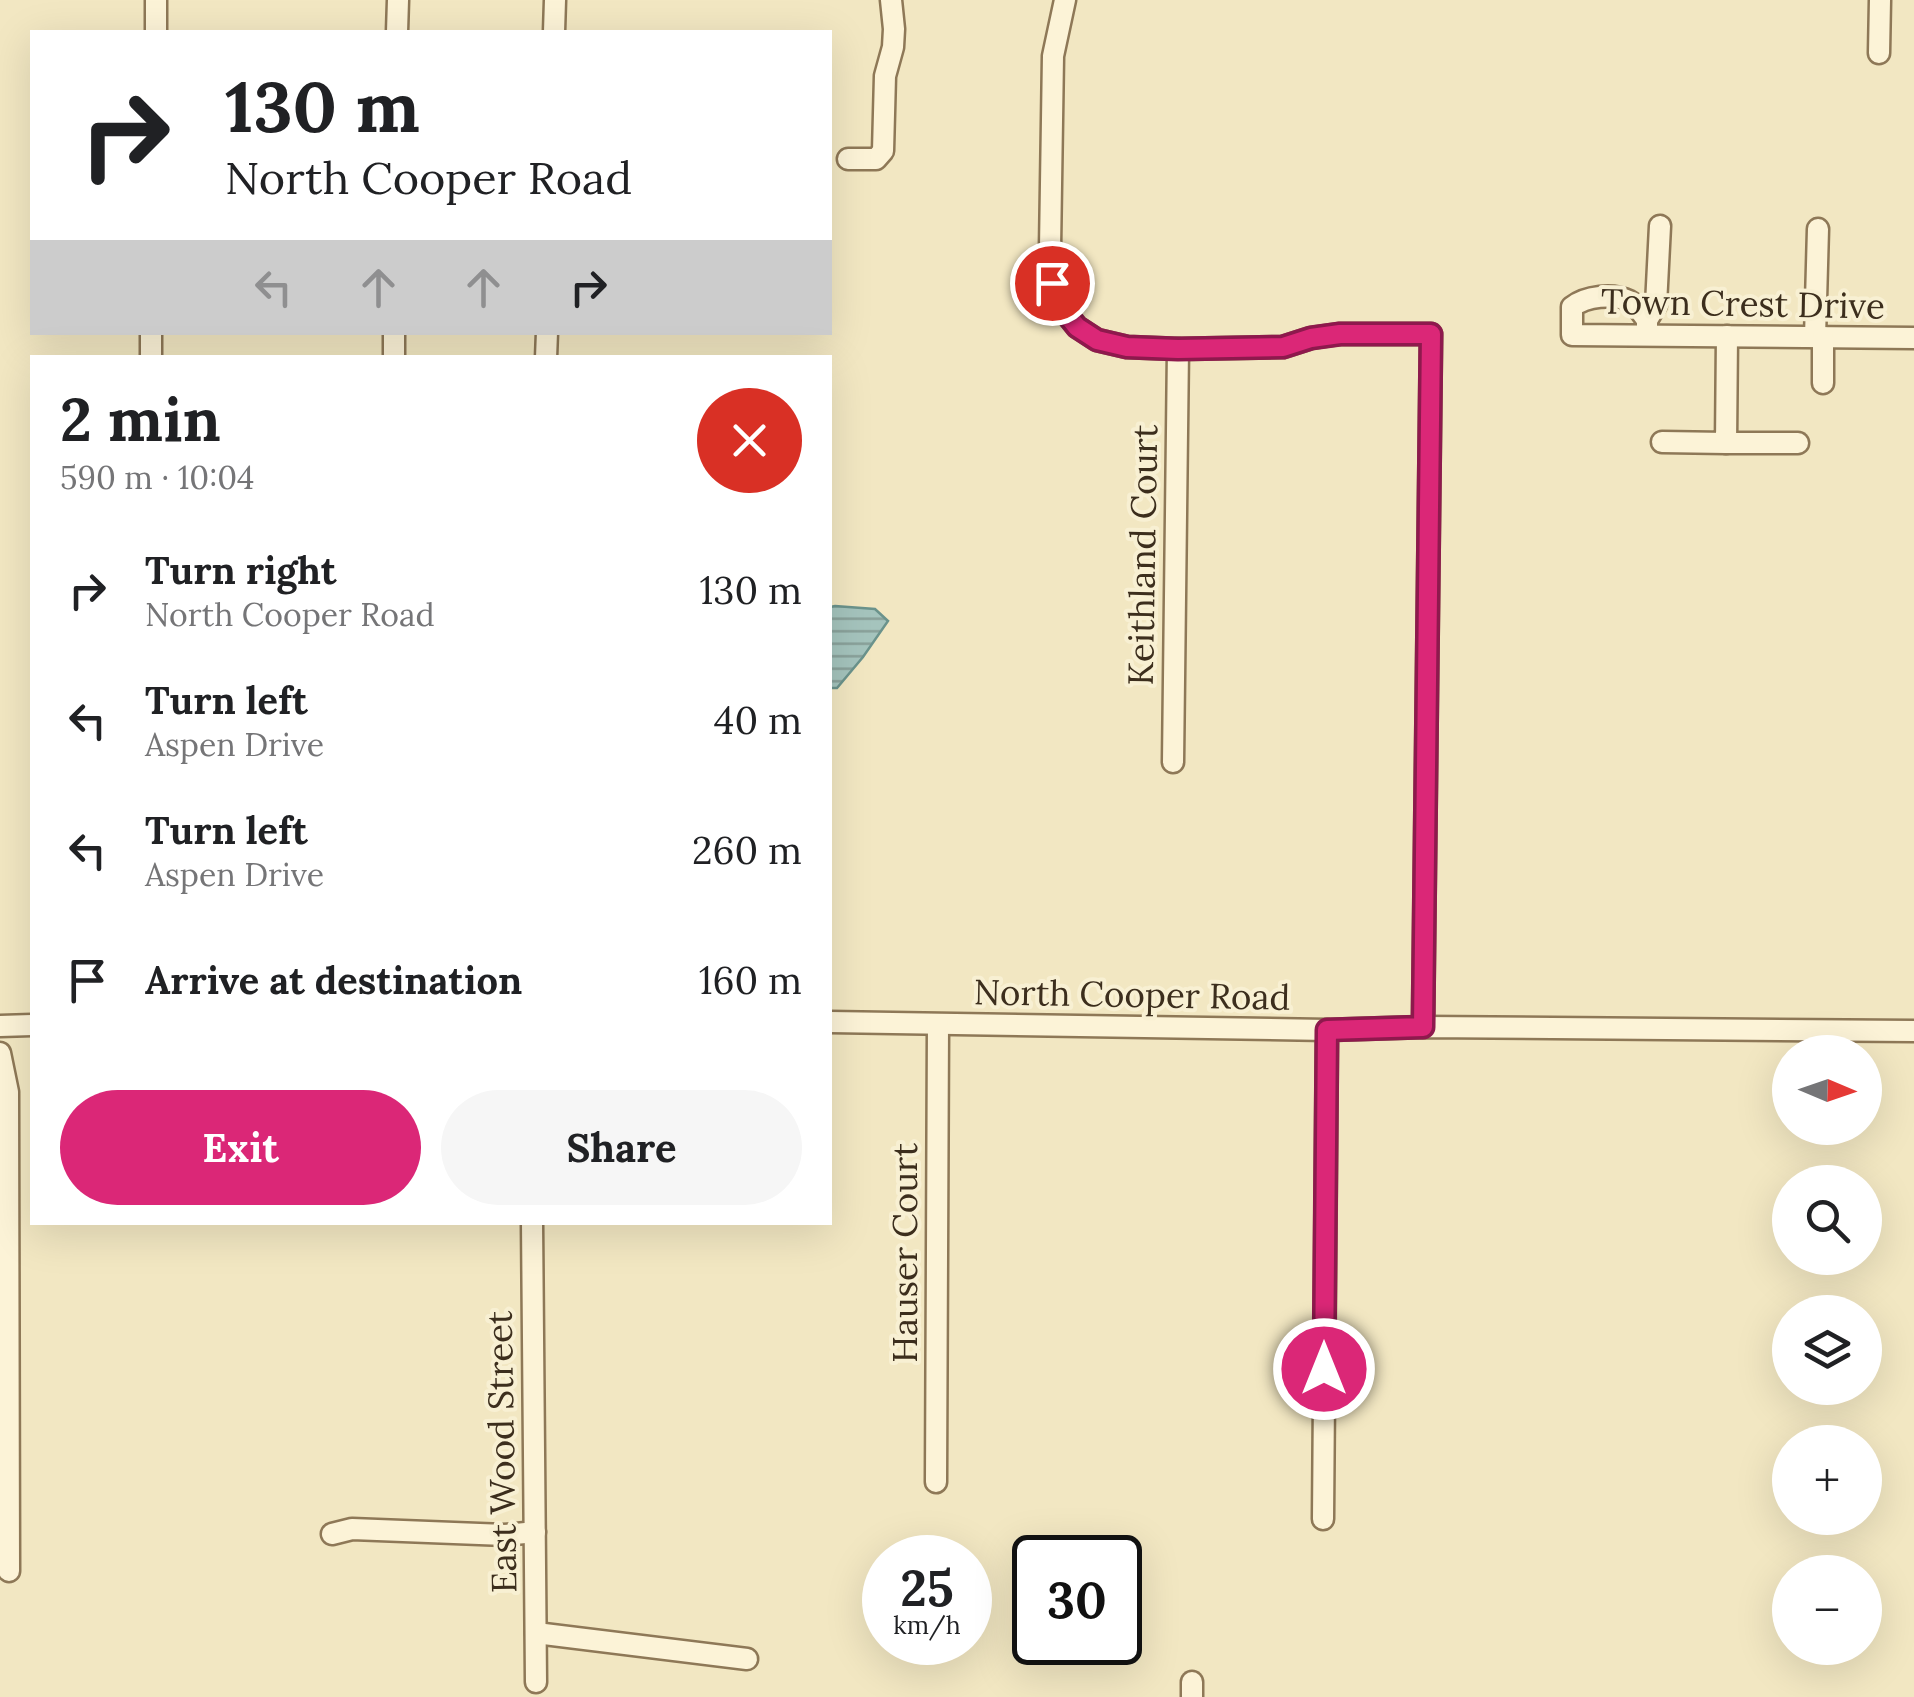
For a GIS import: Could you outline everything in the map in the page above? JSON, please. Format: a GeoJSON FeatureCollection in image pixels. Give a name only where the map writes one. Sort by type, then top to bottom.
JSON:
{"type":"FeatureCollection","features":[{"type":"Feature","properties":{"kind":"street"},"geometry":{"type":"LineString","coordinates":[[156,0],[156,30]]}},
{"type":"Feature","properties":{"kind":"street"},"geometry":{"type":"LineString","coordinates":[[397,30],[398,0]]}},
{"type":"Feature","properties":{"kind":"street"},"geometry":{"type":"LineString","coordinates":[[554,30],[555,0]]}},
{"type":"Feature","properties":{"kind":"street"},"geometry":{"type":"LineString","coordinates":[[848,159],[876,158],[884,152],[885,76],[894,29],[891,0]]}},
{"type":"Feature","properties":{"kind":"street"},"geometry":{"type":"LineString","coordinates":[[1065,0],[1053,56],[1050,248],[1052,283],[1061,307],[1077,327],[1097,340],[1127,347],[1178,349],[1283,347],[1340,334],[1431,334],[1423,1027]]}},
{"type":"Feature","properties":{"kind":"street"},"geometry":{"type":"LineString","coordinates":[[1879,53],[1880,0]]}},
{"type":"Feature","properties":{"kind":"street"},"geometry":{"type":"LineString","coordinates":[[1647,328],[1656,305],[1660,226]]}},
{"type":"Feature","properties":{"kind":"street"},"geometry":{"type":"LineString","coordinates":[[1818,229],[1823,382]]}},
{"type":"Feature","properties":{"kind":"street","name":"Town Crest Drive"},"geometry":{"type":"LineString","coordinates":[[1647,328],[1636,306],[1628,300],[1597,297],[1580,300],[1572,307],[1572,334],[1647,328],[1727,336],[1914,338]]}},
{"type":"Feature","properties":{"kind":"street"},"geometry":{"type":"LineString","coordinates":[[1726,443],[1727,336]]}},
{"type":"Feature","properties":{"kind":"street","name":"Keithland Court"},"geometry":{"type":"LineString","coordinates":[[1173,762],[1178,349]]}},
{"type":"Feature","properties":{"kind":"street"},"geometry":{"type":"LineString","coordinates":[[1662,442],[1798,443]]}},
{"type":"Feature","properties":{"kind":"street","name":"North Cooper Road"},"geometry":{"type":"LineString","coordinates":[[832,1022],[1327,1030],[1423,1027],[1914,1031]]}},
{"type":"Feature","properties":{"kind":"street","name":"Hauser Court"},"geometry":{"type":"LineString","coordinates":[[936,1482],[938,1024]]}},
{"type":"Feature","properties":{"kind":"street"},"geometry":{"type":"LineString","coordinates":[[0,1026],[30,1025]]}},
{"type":"Feature","properties":{"kind":"street"},"geometry":{"type":"LineString","coordinates":[[1323,1520],[1327,1030]]}},
{"type":"Feature","properties":{"kind":"street"},"geometry":{"type":"LineString","coordinates":[[0,1053],[8,1092],[9,1571]]}},
{"type":"Feature","properties":{"kind":"street","name":"East Wood Street"},"geometry":{"type":"LineString","coordinates":[[532,1225],[536,1682]]}},
{"type":"Feature","properties":{"kind":"street"},"geometry":{"type":"LineString","coordinates":[[332,1534],[352,1529],[535,1532]]}},
{"type":"Feature","properties":{"kind":"street"},"geometry":{"type":"LineString","coordinates":[[536,1633],[748,1659]]}},
{"type":"Feature","properties":{"kind":"water"},"geometry":{"type":"Polygon","coordinates":[[[832,607],[875,609],[888,621],[837,688],[832,688],[832,607]]]}},
{"type":"Feature","properties":{"kind":"route"},"geometry":{"type":"LineString","coordinates":[[1052,283],[1061,307],[1077,327],[1097,340],[1127,347],[1283,347],[1340,334],[1431,334],[1423,1027],[1327,1030],[1324,1369]]}}]}
